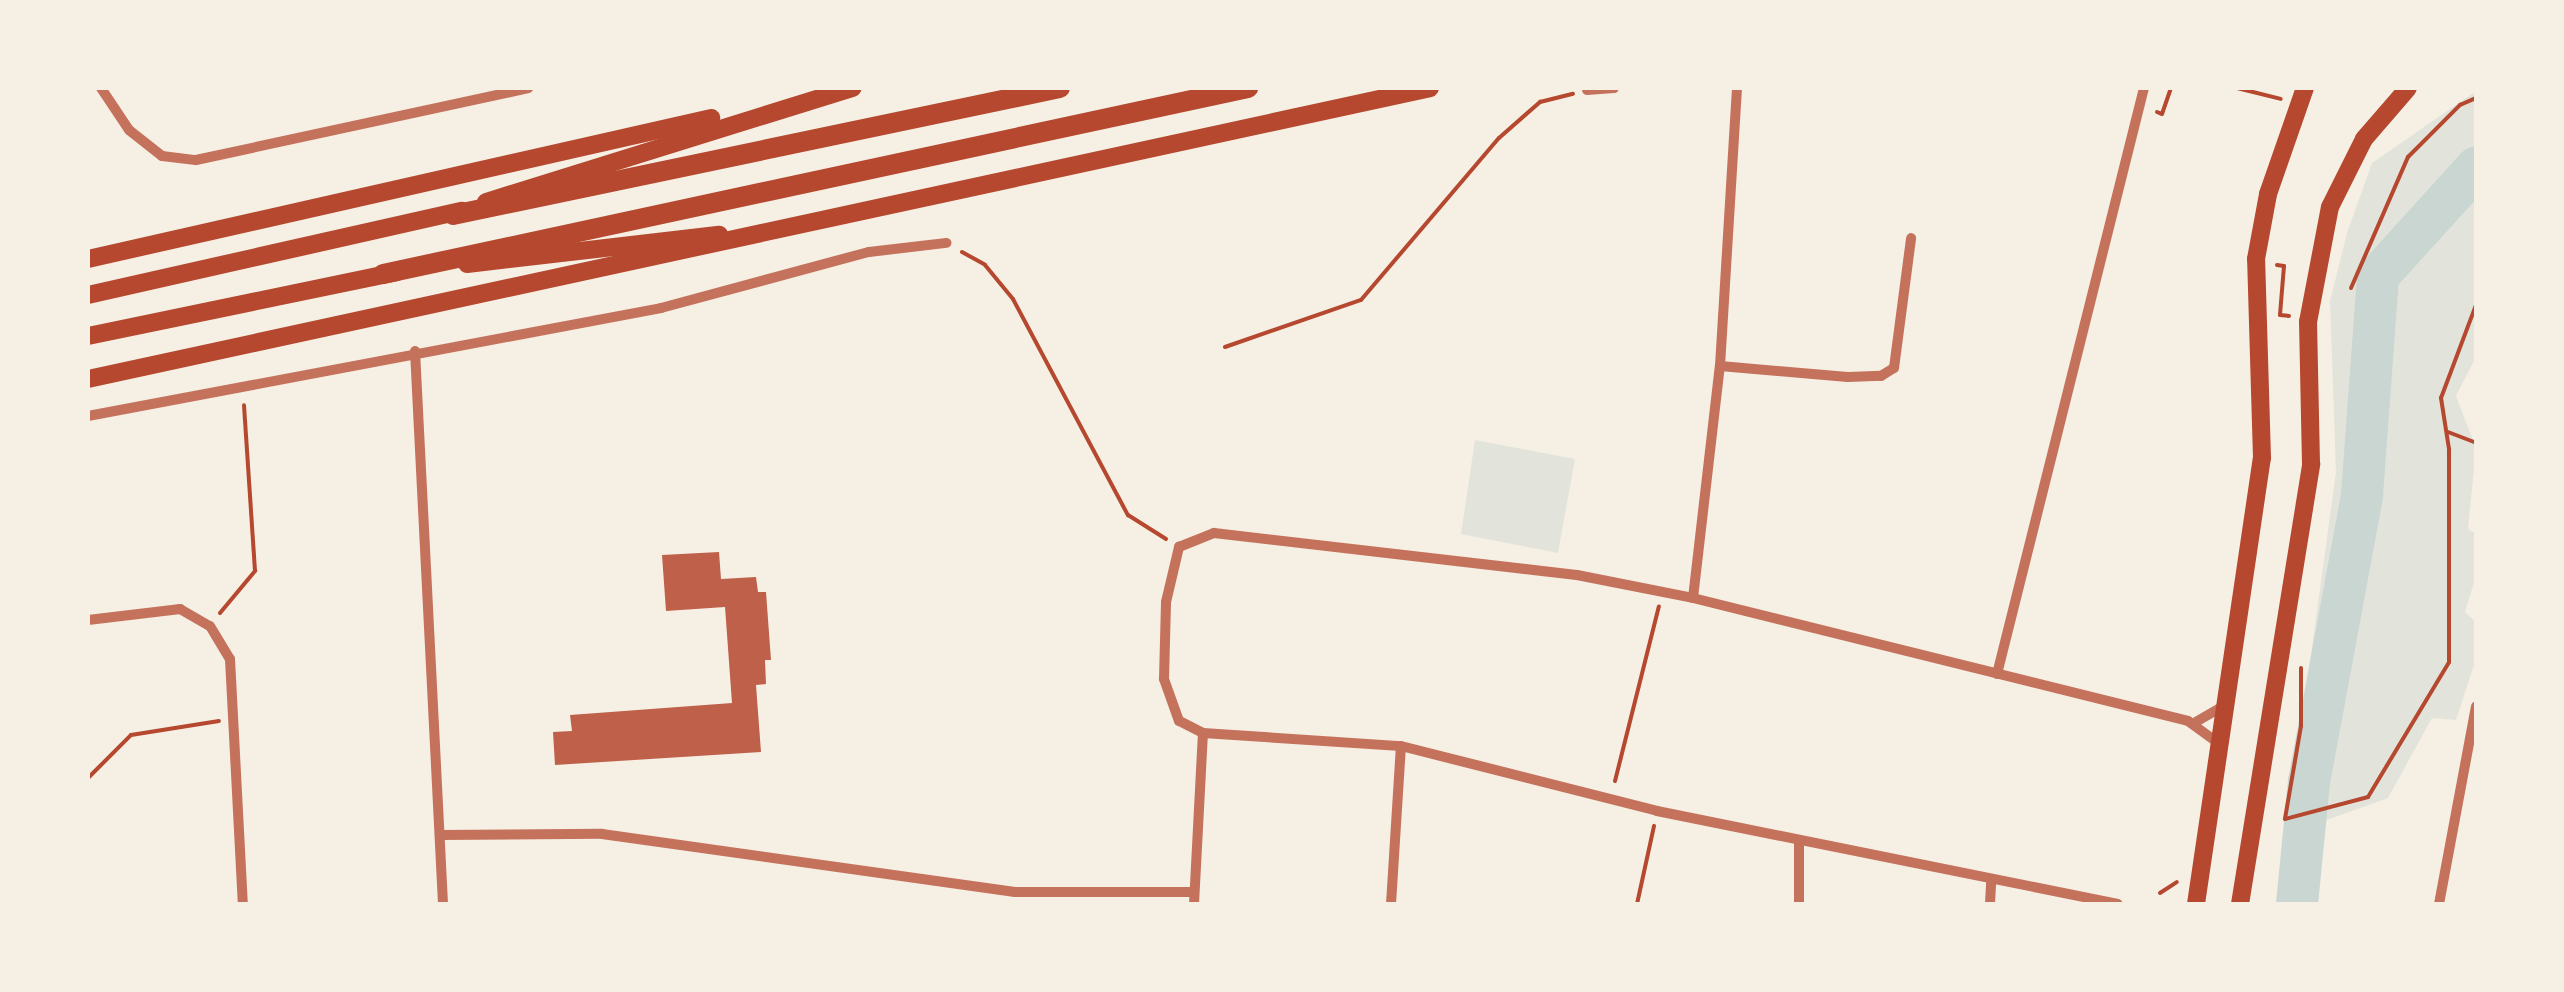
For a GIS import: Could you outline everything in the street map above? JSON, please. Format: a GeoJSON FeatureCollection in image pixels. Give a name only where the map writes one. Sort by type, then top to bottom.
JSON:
{"type":"FeatureCollection","features":[{"type":"Feature","properties":{"kind":"highway"},"geometry":{"type":"LineString","coordinates":[[453,215],[1060,88]]}},
{"type":"Feature","properties":{"kind":"highway"},"geometry":{"type":"LineString","coordinates":[[383,274],[1248,88]]}},
{"type":"Feature","properties":{"kind":"main road"},"geometry":{"type":"LineString","coordinates":[[88,259],[845,88]]}},
{"type":"Feature","properties":{"kind":"main road"},"geometry":{"type":"LineString","coordinates":[[88,296],[453,215],[545,178],[853,88]]}},
{"type":"Feature","properties":{"kind":"main road"},"geometry":{"type":"LineString","coordinates":[[88,379],[1430,88]]}},
{"type":"Feature","properties":{"kind":"main road"},"geometry":{"type":"LineString","coordinates":[[2196,904],[2262,458],[2256,259],[2268,194],[2305,88]]}},
{"type":"Feature","properties":{"kind":"main road"},"geometry":{"type":"LineString","coordinates":[[2240,904],[2311,464],[2308,322],[2330,207],[2364,139],[2408,88]]}},
{"type":"Feature","properties":{"kind":"main road"},"geometry":{"type":"LineString","coordinates":[[88,336],[383,274],[804,226]]}},
{"type":"Feature","properties":{"kind":"street"},"geometry":{"type":"LineString","coordinates":[[101,88],[129,130],[162,156],[196,160],[528,88]]}},
{"type":"Feature","properties":{"kind":"street"},"geometry":{"type":"LineString","coordinates":[[1587,90],[1614,88]]}},
{"type":"Feature","properties":{"kind":"street"},"geometry":{"type":"LineString","coordinates":[[1693,598],[1720,366],[1737,88]]}},
{"type":"Feature","properties":{"kind":"street"},"geometry":{"type":"LineString","coordinates":[[1996,674],[2146,89]]}},
{"type":"Feature","properties":{"kind":"street"},"geometry":{"type":"LineString","coordinates":[[1720,366],[1848,377],[1881,376],[1894,368],[1911,238]]}},
{"type":"Feature","properties":{"kind":"street"},"geometry":{"type":"LineString","coordinates":[[88,416],[415,351],[661,308],[869,252],[946,243]]}},
{"type":"Feature","properties":{"kind":"street"},"geometry":{"type":"LineString","coordinates":[[415,351],[443,904]]}},
{"type":"Feature","properties":{"kind":"street"},"geometry":{"type":"LineString","coordinates":[[2118,904],[1991,882],[1657,811],[1611,796],[1401,746],[1203,733],[1180,720],[1164,680],[1166,602],[1178,548],[1214,533],[1577,575],[1693,598],[2194,723],[2221,745]]}},
{"type":"Feature","properties":{"kind":"street"},"geometry":{"type":"LineString","coordinates":[[88,620],[180,609],[210,626],[230,659],[243,904]]}},
{"type":"Feature","properties":{"kind":"street"},"geometry":{"type":"LineString","coordinates":[[2194,723],[2228,704]]}},
{"type":"Feature","properties":{"kind":"street"},"geometry":{"type":"LineString","coordinates":[[2438,904],[2476,706]]}},
{"type":"Feature","properties":{"kind":"street"},"geometry":{"type":"LineString","coordinates":[[1194,904],[1203,733]]}},
{"type":"Feature","properties":{"kind":"street"},"geometry":{"type":"LineString","coordinates":[[1391,904],[1401,746]]}},
{"type":"Feature","properties":{"kind":"street"},"geometry":{"type":"LineString","coordinates":[[440,835],[602,834],[1015,892],[1194,892]]}},
{"type":"Feature","properties":{"kind":"street"},"geometry":{"type":"LineString","coordinates":[[1799,904],[1800,841]]}},
{"type":"Feature","properties":{"kind":"street"},"geometry":{"type":"LineString","coordinates":[[1990,904],[1991,882]]}},
{"type":"Feature","properties":{"kind":"path"},"geometry":{"type":"LineString","coordinates":[[2143,107],[2162,114],[2171,88]]}},
{"type":"Feature","properties":{"kind":"path"},"geometry":{"type":"LineString","coordinates":[[2237,88],[2284,100]]}},
{"type":"Feature","properties":{"kind":"path"},"geometry":{"type":"LineString","coordinates":[[1225,347],[1360,300],[1498,138],[1540,102],[1587,90]]}},
{"type":"Feature","properties":{"kind":"path"},"geometry":{"type":"LineString","coordinates":[[2351,288],[2408,157],[2460,105],[2476,98]]}},
{"type":"Feature","properties":{"kind":"path"},"geometry":{"type":"LineString","coordinates":[[946,243],[985,265],[1013,299],[1128,515],[1178,548]]}},
{"type":"Feature","properties":{"kind":"path"},"geometry":{"type":"LineString","coordinates":[[2271,263],[2284,266],[2280,315],[2289,316]]}},
{"type":"Feature","properties":{"kind":"path"},"geometry":{"type":"LineString","coordinates":[[2285,819],[2368,798],[2449,662],[2446,431],[2441,398],[2476,305]]}},
{"type":"Feature","properties":{"kind":"path"},"geometry":{"type":"LineString","coordinates":[[210,626],[255,571],[242,386]]}},
{"type":"Feature","properties":{"kind":"path"},"geometry":{"type":"LineString","coordinates":[[2446,431],[2476,442]]}},
{"type":"Feature","properties":{"kind":"path"},"geometry":{"type":"LineString","coordinates":[[1611,796],[1663,592]]}},
{"type":"Feature","properties":{"kind":"path"},"geometry":{"type":"LineString","coordinates":[[88,778],[131,735],[234,718]]}},
{"type":"Feature","properties":{"kind":"path"},"geometry":{"type":"LineString","coordinates":[[1637,904],[1657,811]]}},
{"type":"Feature","properties":{"kind":"shaded area"},"geometry":{"type":"Polygon","coordinates":[[[2476,91],[2476,357],[2456,396],[2476,448],[2468,529],[2476,534],[2476,576],[2465,612],[2476,622],[2476,659],[2456,720],[2432,718],[2388,798],[2296,831],[2309,669],[2336,472],[2330,301],[2347,233],[2372,163],[2476,91]]]}},
{"type":"Feature","properties":{"kind":"shaded area"},"geometry":{"type":"Polygon","coordinates":[[[1475,440],[1575,459],[1558,553],[1461,534],[1475,440]]]}},
{"type":"Feature","properties":{"kind":"building"},"geometry":{"type":"Polygon","coordinates":[[[719,552],[721,579],[756,577],[758,592],[766,592],[771,660],[765,660],[766,684],[756,685],[761,752],[555,765],[553,732],[572,731],[570,715],[732,703],[725,607],[666,611],[662,555],[719,552]]]}},
{"type":"Feature","properties":{"kind":"waterway"},"geometry":{"type":"LineString","coordinates":[[2297,904],[2309,782],[2362,495],[2378,276],[2476,168]]}}]}
